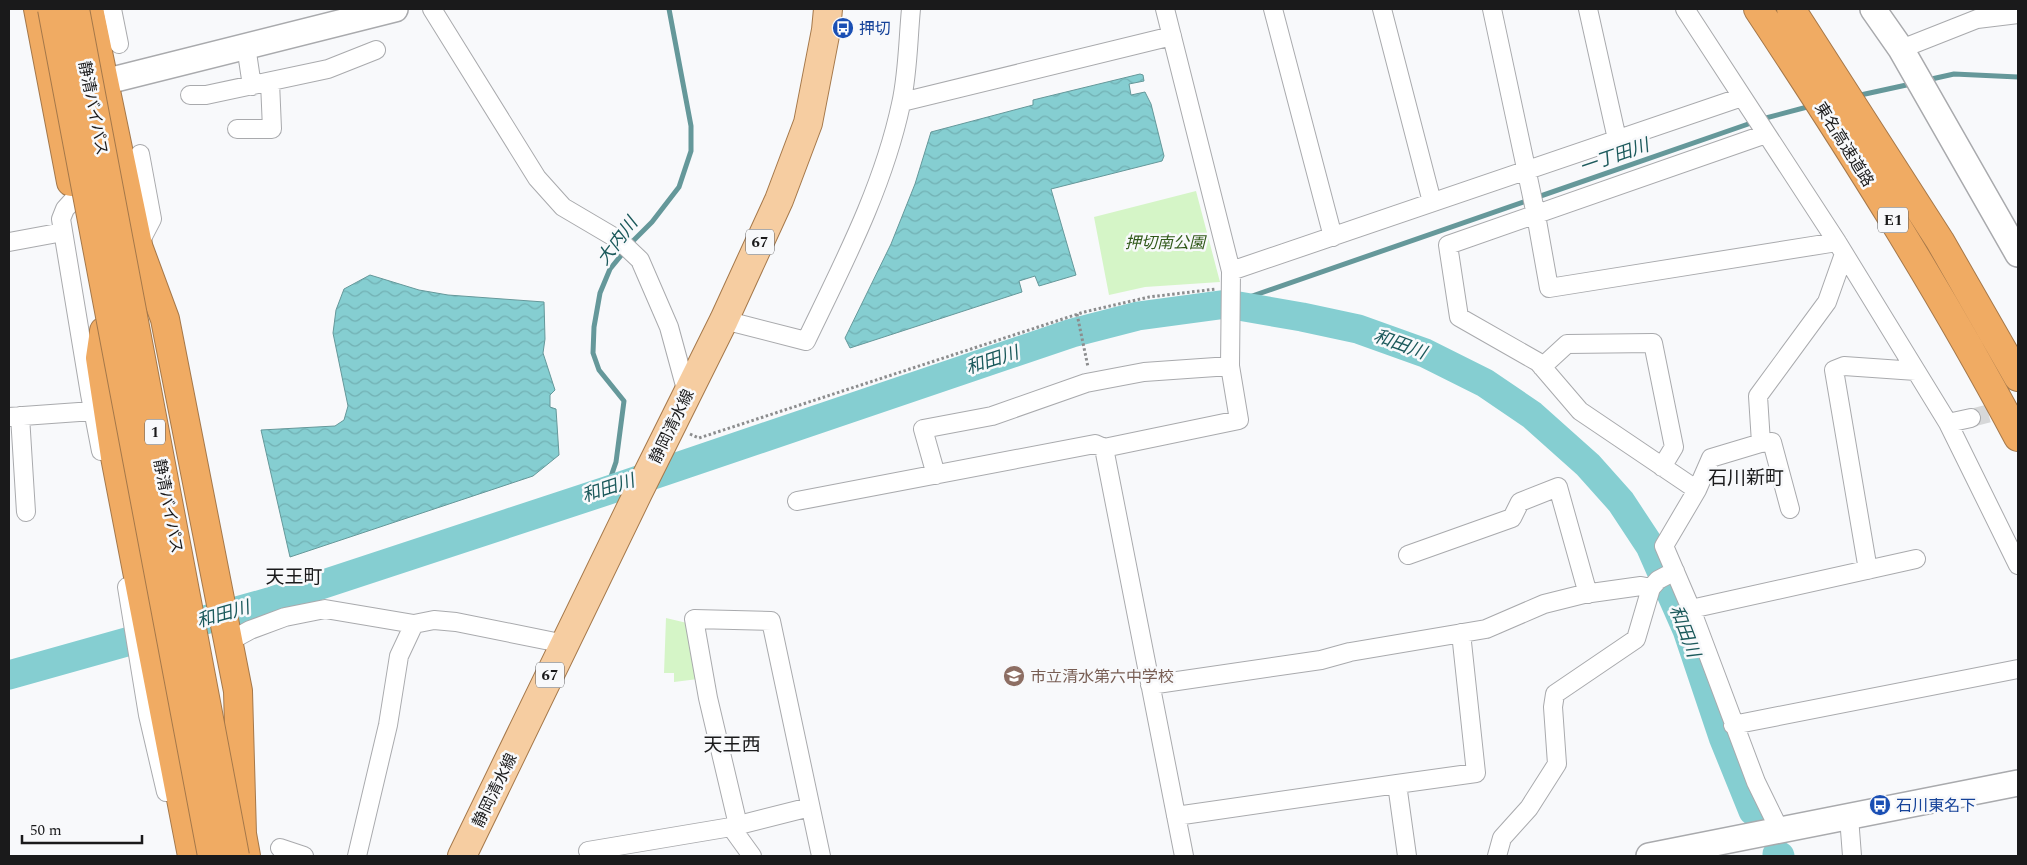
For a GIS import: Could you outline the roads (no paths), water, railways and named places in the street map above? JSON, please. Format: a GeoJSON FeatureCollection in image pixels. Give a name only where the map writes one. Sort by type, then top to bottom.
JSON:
{"type":"FeatureCollection","features":[{"type":"Feature","properties":{"kind":"highway","name":"静清バイパス"},"geometry":{"type":"LineString","coordinates":[[75,9],[235,856]]}},
{"type":"Feature","properties":{"kind":"highway"},"geometry":{"type":"LineString","coordinates":[[89,9],[138,246],[190,516],[252,856]]}},
{"type":"Feature","properties":{"kind":"highway","name":"東名高速道路"},"geometry":{"type":"LineString","coordinates":[[1758,9],[1808,84],[1914,253],[2018,437]]}},
{"type":"Feature","properties":{"kind":"highway","name":"東名高速道路"},"geometry":{"type":"LineString","coordinates":[[1791,9],[1940,241],[2018,377]]}},
{"type":"Feature","properties":{"kind":"highway","name":"静清バイパス"},"geometry":{"type":"LineString","coordinates":[[38,12],[211,856]]}},
{"type":"Feature","properties":{"kind":"highway"},"geometry":{"type":"LineString","coordinates":[[38,12],[74,199],[104,331],[211,856]]}},
{"type":"Feature","properties":{"kind":"highway"},"geometry":{"type":"LineString","coordinates":[[138,246],[165,319],[238,691],[242,834],[246,856]]}},
{"type":"Feature","properties":{"kind":"highway"},"geometry":{"type":"LineString","coordinates":[[104,331],[100,358],[115,457],[192,856]]}},
{"type":"Feature","properties":{"kind":"main road","name":"静岡清水線"},"geometry":{"type":"LineString","coordinates":[[462,856],[670,427],[724,320],[779,200],[808,123],[826,30],[828,9]]}},
{"type":"Feature","properties":{"kind":"street"},"geometry":{"type":"LineString","coordinates":[[112,9],[119,44]]}},
{"type":"Feature","properties":{"kind":"street"},"geometry":{"type":"LineString","coordinates":[[54,94],[395,9]]}},
{"type":"Feature","properties":{"kind":"street"},"geometry":{"type":"LineString","coordinates":[[432,9],[537,178],[563,207],[619,240],[640,260],[669,327],[687,393]]}},
{"type":"Feature","properties":{"kind":"street"},"geometry":{"type":"LineString","coordinates":[[724,320],[806,342],[854,241],[885,166],[902,102],[911,9]]}},
{"type":"Feature","properties":{"kind":"street"},"geometry":{"type":"LineString","coordinates":[[797,501],[1095,444],[1104,448],[1239,420],[1230,366],[1231,285],[1165,9]]}},
{"type":"Feature","properties":{"kind":"street"},"geometry":{"type":"LineString","coordinates":[[1273,9],[1333,237]]}},
{"type":"Feature","properties":{"kind":"street"},"geometry":{"type":"LineString","coordinates":[[1382,9],[1432,202]]}},
{"type":"Feature","properties":{"kind":"street"},"geometry":{"type":"LineString","coordinates":[[1492,9],[1527,170],[1549,288],[1840,248]]}},
{"type":"Feature","properties":{"kind":"street"},"geometry":{"type":"LineString","coordinates":[[1588,9],[1617,139]]}},
{"type":"Feature","properties":{"kind":"street"},"geometry":{"type":"LineString","coordinates":[[1685,9],[1840,248],[1948,423],[2018,565]]}},
{"type":"Feature","properties":{"kind":"street"},"geometry":{"type":"LineString","coordinates":[[1873,9],[1902,49],[2018,254]]}},
{"type":"Feature","properties":{"kind":"street"},"geometry":{"type":"LineString","coordinates":[[1902,49],[1977,19],[2018,14]]}},
{"type":"Feature","properties":{"kind":"street"},"geometry":{"type":"LineString","coordinates":[[902,102],[1172,36]]}},
{"type":"Feature","properties":{"kind":"street"},"geometry":{"type":"LineString","coordinates":[[246,46],[252,86]]}},
{"type":"Feature","properties":{"kind":"street"},"geometry":{"type":"LineString","coordinates":[[190,95],[206,95],[328,69],[376,50]]}},
{"type":"Feature","properties":{"kind":"street"},"geometry":{"type":"LineString","coordinates":[[237,128],[272,129],[270,82]]}},
{"type":"Feature","properties":{"kind":"street"},"geometry":{"type":"LineString","coordinates":[[1231,285],[1333,237],[1742,96]]}},
{"type":"Feature","properties":{"kind":"street"},"geometry":{"type":"LineString","coordinates":[[1697,490],[1580,411],[1538,362],[1459,317],[1448,245],[1766,134]]}},
{"type":"Feature","properties":{"kind":"street"},"geometry":{"type":"LineString","coordinates":[[138,246],[152,220],[140,154]]}},
{"type":"Feature","properties":{"kind":"street"},"geometry":{"type":"LineString","coordinates":[[74,199],[65,209],[61,219],[63,232],[93,410],[114,510],[148,715],[180,856]]}},
{"type":"Feature","properties":{"kind":"street"},"geometry":{"type":"LineString","coordinates":[[9,242],[63,232]]}},
{"type":"Feature","properties":{"kind":"street"},"geometry":{"type":"LineString","coordinates":[[1761,443],[1758,396],[1827,302],[1840,248]]}},
{"type":"Feature","properties":{"kind":"street"},"geometry":{"type":"LineString","coordinates":[[1542,367],[1567,344],[1653,343],[1674,447],[1662,467]]}},
{"type":"Feature","properties":{"kind":"street"},"geometry":{"type":"LineString","coordinates":[[936,475],[923,430],[992,416],[1091,382],[1144,372],[1230,366]]}},
{"type":"Feature","properties":{"kind":"street"},"geometry":{"type":"LineString","coordinates":[[1868,570],[1834,370],[1844,366],[1916,371]]}},
{"type":"Feature","properties":{"kind":"street"},"geometry":{"type":"LineString","coordinates":[[26,512],[14,417],[93,410]]}},
{"type":"Feature","properties":{"kind":"street"},"geometry":{"type":"LineString","coordinates":[[1948,423],[1971,418]]}},
{"type":"Feature","properties":{"kind":"street"},"geometry":{"type":"LineString","coordinates":[[1497,856],[1502,838],[1529,808],[1558,764],[1553,707],[1555,694],[1636,639],[1664,578],[1664,546],[1697,490],[1711,458],[1761,443],[1772,442],[1790,509]]}},
{"type":"Feature","properties":{"kind":"street"},"geometry":{"type":"LineString","coordinates":[[1104,448],[1184,856]]}},
{"type":"Feature","properties":{"kind":"street"},"geometry":{"type":"LineString","coordinates":[[1408,555],[1512,518],[1520,502],[1558,487],[1588,594]]}},
{"type":"Feature","properties":{"kind":"street"},"geometry":{"type":"LineString","coordinates":[[1692,609],[1916,559]]}},
{"type":"Feature","properties":{"kind":"street"},"geometry":{"type":"LineString","coordinates":[[1150,685],[1321,660],[1350,652],[1486,629],[1544,604],[1588,594],[1641,586],[1664,578]]}},
{"type":"Feature","properties":{"kind":"street"},"geometry":{"type":"LineString","coordinates":[[1664,578],[1692,609],[1756,782],[1780,830]]}},
{"type":"Feature","properties":{"kind":"street"},"geometry":{"type":"LineString","coordinates":[[228,642],[250,630],[285,617],[325,609],[414,624],[434,620],[456,622],[565,644]]}},
{"type":"Feature","properties":{"kind":"street"},"geometry":{"type":"LineString","coordinates":[[752,856],[734,826],[694,619],[771,621],[821,856]]}},
{"type":"Feature","properties":{"kind":"street"},"geometry":{"type":"LineString","coordinates":[[357,856],[388,725],[399,656],[414,624]]}},
{"type":"Feature","properties":{"kind":"street"},"geometry":{"type":"LineString","coordinates":[[1176,816],[1476,773],[1461,633]]}},
{"type":"Feature","properties":{"kind":"street"},"geometry":{"type":"LineString","coordinates":[[1733,724],[2018,669]]}},
{"type":"Feature","properties":{"kind":"street"},"geometry":{"type":"LineString","coordinates":[[1649,856],[2018,782]]}},
{"type":"Feature","properties":{"kind":"street"},"geometry":{"type":"LineString","coordinates":[[1397,784],[1407,856]]}},
{"type":"Feature","properties":{"kind":"street"},"geometry":{"type":"LineString","coordinates":[[588,851],[734,826],[810,807]]}},
{"type":"Feature","properties":{"kind":"street"},"geometry":{"type":"LineString","coordinates":[[1849,817],[1852,856]]}},
{"type":"Feature","properties":{"kind":"street"},"geometry":{"type":"LineString","coordinates":[[280,848],[304,856]]}},
{"type":"Feature","properties":{"kind":"water"},"geometry":{"type":"Polygon","coordinates":[[[1140,74],[1143,75],[1144,81],[1129,84],[1131,95],[1145,92],[1151,104],[1164,156],[1162,161],[1051,189],[1076,275],[1039,286],[1035,276],[1019,281],[1022,292],[850,348],[845,338],[891,244],[915,184],[931,132],[1033,105],[1033,100],[1140,74]]]}},
{"type":"Feature","properties":{"kind":"water"},"geometry":{"type":"Polygon","coordinates":[[[370,275],[419,290],[448,295],[544,302],[545,339],[543,353],[555,390],[550,395],[550,407],[556,409],[559,455],[533,476],[290,557],[261,430],[335,426],[344,420],[348,406],[333,333],[336,310],[344,289],[370,275]]]}},
{"type":"Feature","properties":{"kind":"waterway","name":"大内川"},"geometry":{"type":"LineString","coordinates":[[606,491],[616,462],[624,401],[599,370],[593,353],[594,327],[600,293],[610,269],[632,242],[652,222],[679,187],[691,151],[691,126],[669,9]]}},
{"type":"Feature","properties":{"kind":"waterway","name":"一丁田川"},"geometry":{"type":"LineString","coordinates":[[1927,80],[1954,74],[2018,77]]}},
{"type":"Feature","properties":{"kind":"waterway","name":"一丁田川"},"geometry":{"type":"LineString","coordinates":[[1856,96],[1911,84]]}},
{"type":"Feature","properties":{"kind":"waterway","name":"一丁田川"},"geometry":{"type":"LineString","coordinates":[[1762,119],[1811,106]]}},
{"type":"Feature","properties":{"kind":"waterway","name":"一丁田川"},"geometry":{"type":"LineString","coordinates":[[1235,302],[1754,122]]}},
{"type":"Feature","properties":{"kind":"waterway","name":"和田川"},"geometry":{"type":"LineString","coordinates":[[9,675],[269,602],[606,491],[1072,333],[1138,316],[1227,304],[1358,329],[1425,353],[1485,383],[1532,415],[1588,465],[1621,502],[1650,546],[1687,630],[1723,737],[1753,811]]}},
{"type":"Feature","properties":{"kind":"tunnel"},"geometry":{"type":"LineString","coordinates":[[1971,418],[2018,406]]}},
{"type":"Feature","properties":{"kind":"place","name":"押切"},"geometry":{"type":"Point","coordinates":[843,28]}},
{"type":"Feature","properties":{"kind":"place","name":"市立清水第六中学校"},"geometry":{"type":"Point","coordinates":[1014,676]}},
{"type":"Feature","properties":{"kind":"place","name":"石川東名下"},"geometry":{"type":"Point","coordinates":[1880,805]}},
{"type":"Feature","properties":{"kind":"district","name":"石川新町"},"geometry":{"type":"Point","coordinates":[1746,477]}},
{"type":"Feature","properties":{"kind":"district","name":"天王町"},"geometry":{"type":"Point","coordinates":[294,576]}},
{"type":"Feature","properties":{"kind":"district","name":"天王西"},"geometry":{"type":"Point","coordinates":[732,744]}},
{"type":"Feature","properties":{"kind":"park label","name":"押切南公園"},"geometry":{"type":"Point","coordinates":[1165,242]}}]}
